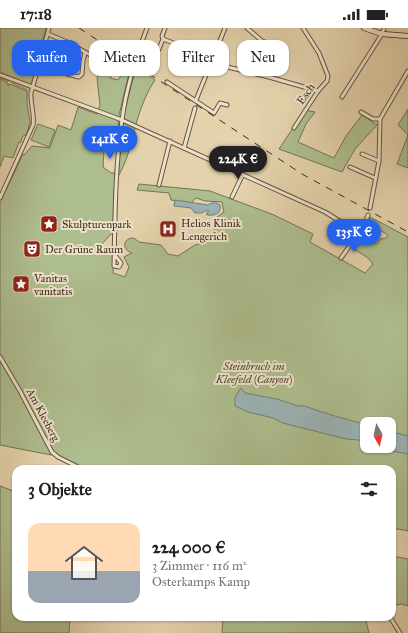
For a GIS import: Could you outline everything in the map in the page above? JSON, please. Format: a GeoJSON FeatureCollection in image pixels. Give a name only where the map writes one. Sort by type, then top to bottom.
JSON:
{"type":"FeatureCollection","features":[{"type":"Feature","properties":{"kind":"street"},"geometry":{"type":"LineString","coordinates":[[46,40],[49,28]]}},
{"type":"Feature","properties":{"kind":"street"},"geometry":{"type":"LineString","coordinates":[[114,254],[116,181],[122,120],[130,81],[147,28]]}},
{"type":"Feature","properties":{"kind":"street"},"geometry":{"type":"LineString","coordinates":[[160,46],[165,28]]}},
{"type":"Feature","properties":{"kind":"street"},"geometry":{"type":"LineString","coordinates":[[220,40],[225,28]]}},
{"type":"Feature","properties":{"kind":"street"},"geometry":{"type":"LineString","coordinates":[[247,28],[261,40]]}},
{"type":"Feature","properties":{"kind":"street","name":"Esch"},"geometry":{"type":"LineString","coordinates":[[294,128],[318,91],[327,81],[328,76],[319,53],[303,28]]}},
{"type":"Feature","properties":{"kind":"street"},"geometry":{"type":"LineString","coordinates":[[364,28],[382,34],[408,36]]}},
{"type":"Feature","properties":{"kind":"street"},"geometry":{"type":"LineString","coordinates":[[342,97],[382,34],[384,28]]}},
{"type":"Feature","properties":{"kind":"street"},"geometry":{"type":"LineString","coordinates":[[48,34],[89,55]]}},
{"type":"Feature","properties":{"kind":"street"},"geometry":{"type":"LineString","coordinates":[[163,39],[168,41]]}},
{"type":"Feature","properties":{"kind":"street"},"geometry":{"type":"LineString","coordinates":[[81,75],[85,53]]}},
{"type":"Feature","properties":{"kind":"street"},"geometry":{"type":"LineString","coordinates":[[229,67],[318,91]]}},
{"type":"Feature","properties":{"kind":"street"},"geometry":{"type":"LineString","coordinates":[[370,208],[379,161],[380,119],[408,71]]}},
{"type":"Feature","properties":{"kind":"street"},"geometry":{"type":"LineString","coordinates":[[0,75],[122,120],[325,212],[359,233]]}},
{"type":"Feature","properties":{"kind":"street"},"geometry":{"type":"LineString","coordinates":[[0,198],[33,125],[34,117],[30,99],[36,76]]}},
{"type":"Feature","properties":{"kind":"street"},"geometry":{"type":"LineString","coordinates":[[196,100],[206,76]]}},
{"type":"Feature","properties":{"kind":"street"},"geometry":{"type":"LineString","coordinates":[[167,82],[214,113],[220,103],[227,105]]}},
{"type":"Feature","properties":{"kind":"street"},"geometry":{"type":"LineString","coordinates":[[184,148],[195,108]]}},
{"type":"Feature","properties":{"kind":"street"},"geometry":{"type":"LineString","coordinates":[[361,112],[373,119],[380,119]]}},
{"type":"Feature","properties":{"kind":"street"},"geometry":{"type":"LineString","coordinates":[[159,185],[170,142]]}},
{"type":"Feature","properties":{"kind":"street"},"geometry":{"type":"LineString","coordinates":[[362,154],[379,161]]}},
{"type":"Feature","properties":{"kind":"street"},"geometry":{"type":"LineString","coordinates":[[350,167],[375,178]]}},
{"type":"Feature","properties":{"kind":"street"},"geometry":{"type":"LineString","coordinates":[[232,197],[243,174]]}},
{"type":"Feature","properties":{"kind":"street"},"geometry":{"type":"LineString","coordinates":[[341,258],[365,224],[368,215]]}},
{"type":"Feature","properties":{"kind":"street","name":"Am Kleeberg"},"geometry":{"type":"LineString","coordinates":[[0,358],[20,391],[52,452],[58,457],[74,465]]}},
{"type":"Feature","properties":{"kind":"street"},"geometry":{"type":"LineString","coordinates":[[392,621],[400,633]]}},
{"type":"Feature","properties":{"kind":"green space"},"geometry":{"type":"Polygon","coordinates":[[[0,28],[46,28],[43,40],[12,40],[12,76],[34,76],[32,85],[0,72],[0,28]]]}},
{"type":"Feature","properties":{"kind":"green space","name":"Steinbruch im Kleefeld (Canyon)"},"geometry":{"type":"Polygon","coordinates":[[[98,76],[111,76],[110,78],[118,80],[121,76],[128,76],[119,115],[118,128],[105,134],[103,167],[111,173],[115,173],[113,232],[101,245],[106,254],[114,251],[113,273],[125,277],[129,267],[124,257],[132,253],[125,247],[125,242],[127,240],[134,238],[139,242],[161,245],[168,254],[178,256],[195,245],[212,240],[217,217],[224,212],[222,202],[205,201],[196,198],[191,203],[171,200],[169,193],[137,190],[139,184],[210,191],[274,215],[313,234],[310,242],[365,273],[373,264],[368,258],[351,247],[360,234],[377,244],[380,239],[386,238],[388,235],[368,223],[370,217],[408,237],[408,531],[396,529],[396,465],[76,465],[59,456],[57,453],[51,455],[0,445],[0,193],[4,194],[23,154],[24,155],[32,146],[50,148],[58,125],[71,130],[78,107],[97,114],[100,105],[98,76]]]}},
{"type":"Feature","properties":{"kind":"green space"},"geometry":{"type":"Polygon","coordinates":[[[134,76],[149,76],[155,80],[145,97],[127,157],[118,177],[123,118],[134,76]]]}},
{"type":"Feature","properties":{"kind":"green space"},"geometry":{"type":"Polygon","coordinates":[[[0,79],[8,83],[8,86],[10,84],[27,91],[27,104],[30,122],[27,134],[23,136],[20,143],[19,142],[13,158],[4,156],[0,167],[0,79]]]}},
{"type":"Feature","properties":{"kind":"green space"},"geometry":{"type":"Polygon","coordinates":[[[408,109],[408,135],[398,125],[408,109]]]}},
{"type":"Feature","properties":{"kind":"green space"},"geometry":{"type":"Polygon","coordinates":[[[305,110],[315,112],[306,124],[298,142],[334,158],[346,136],[362,115],[377,125],[355,149],[342,172],[279,149],[305,110]]]}},
{"type":"Feature","properties":{"kind":"green space"},"geometry":{"type":"Polygon","coordinates":[[[38,124],[55,130],[49,147],[31,140],[38,124]]]}},
{"type":"Feature","properties":{"kind":"green space"},"geometry":{"type":"Polygon","coordinates":[[[408,135],[408,168],[397,164],[408,135]]]}},
{"type":"Feature","properties":{"kind":"green space"},"geometry":{"type":"Polygon","coordinates":[[[0,486],[12,490],[12,621],[70,621],[69,633],[0,633],[0,486]]]}},
{"type":"Feature","properties":{"kind":"green space"},"geometry":{"type":"Polygon","coordinates":[[[396,557],[408,559],[408,606],[401,604],[396,605],[396,557]]]}},
{"type":"Feature","properties":{"kind":"green space"},"geometry":{"type":"Polygon","coordinates":[[[223,621],[366,621],[369,633],[222,633],[223,621]]]}},
{"type":"Feature","properties":{"kind":"water"},"geometry":{"type":"Polygon","coordinates":[[[175,200],[208,205],[211,203],[216,203],[220,205],[220,210],[215,215],[207,215],[206,214],[209,211],[195,213],[191,208],[174,206],[175,200]]]}},
{"type":"Feature","properties":{"kind":"water"},"geometry":{"type":"Polygon","coordinates":[[[241,388],[245,393],[277,399],[298,406],[305,406],[360,423],[360,440],[346,439],[283,423],[273,418],[248,412],[235,406],[235,397],[241,388]]]}},
{"type":"Feature","properties":{"kind":"water"},"geometry":{"type":"Polygon","coordinates":[[[396,433],[408,436],[408,454],[396,452],[396,433]]]}},
{"type":"Feature","properties":{"kind":"waterway"},"geometry":{"type":"LineString","coordinates":[[0,78],[8,81]]}},
{"type":"Feature","properties":{"kind":"waterway"},"geometry":{"type":"LineString","coordinates":[[12,83],[28,90]]}},
{"type":"Feature","properties":{"kind":"railway"},"geometry":{"type":"LineString","coordinates":[[79,28],[302,174],[408,232]]}},
{"type":"Feature","properties":{"kind":"place","name":"Skulpturenpark"},"geometry":{"type":"Point","coordinates":[49,224]}},
{"type":"Feature","properties":{"kind":"place","name":"Helios Klinik Lengerich"},"geometry":{"type":"Point","coordinates":[168,229]}},
{"type":"Feature","properties":{"kind":"place","name":"Der Grüne Raum"},"geometry":{"type":"Point","coordinates":[32,249]}},
{"type":"Feature","properties":{"kind":"place","name":"Vanitas vanitatis"},"geometry":{"type":"Point","coordinates":[21,284]}}]}
